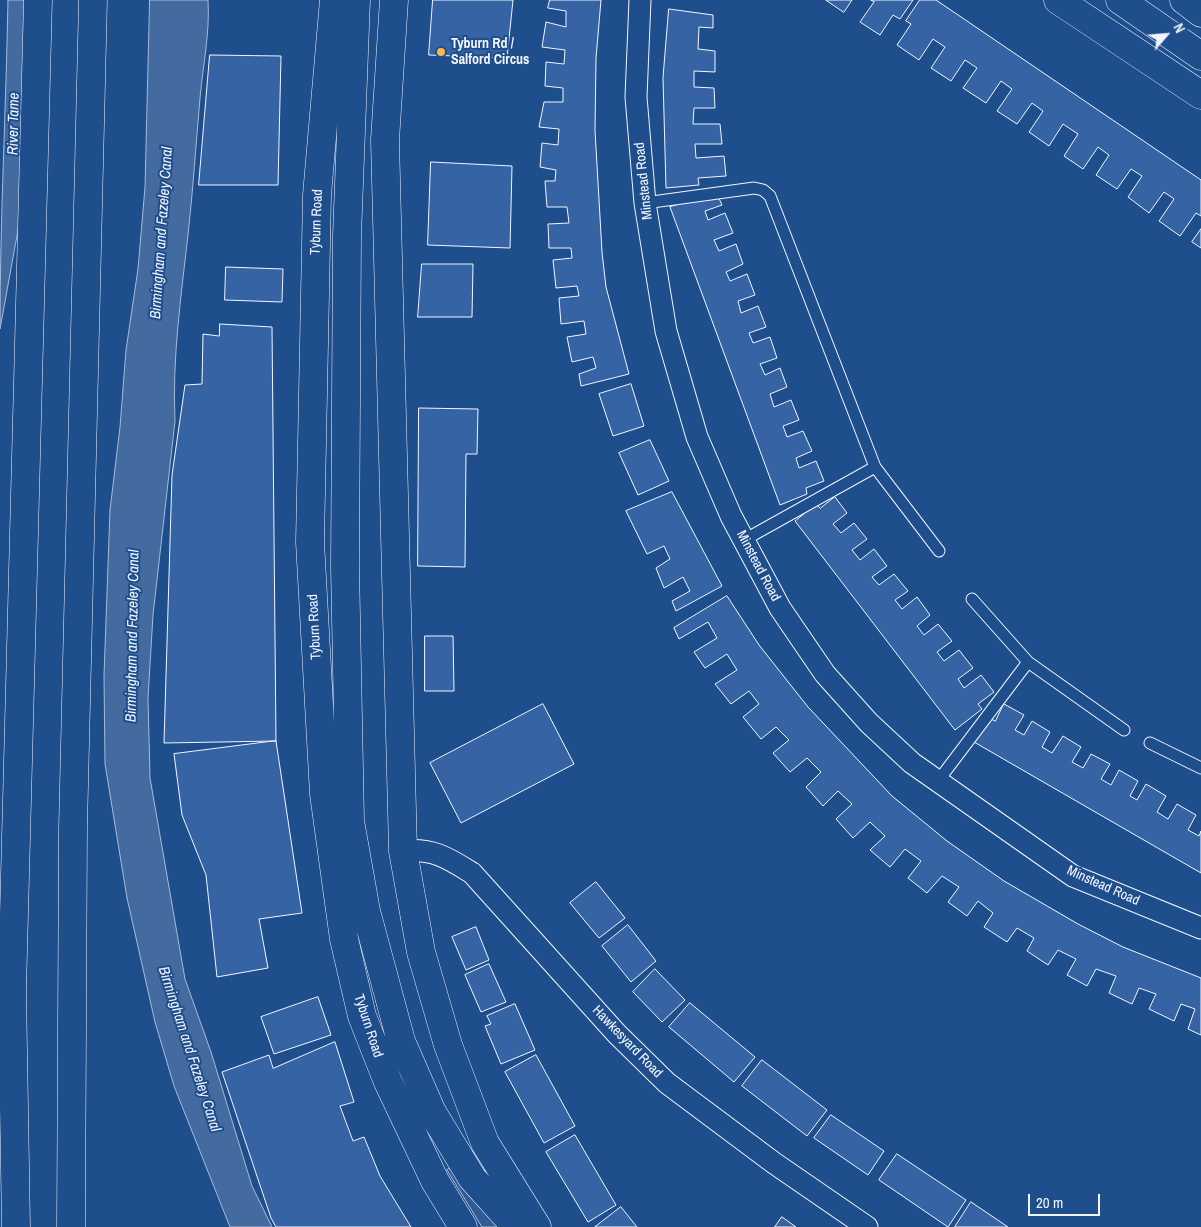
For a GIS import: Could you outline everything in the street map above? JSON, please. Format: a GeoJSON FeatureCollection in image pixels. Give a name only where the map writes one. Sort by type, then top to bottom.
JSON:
{"type":"FeatureCollection","features":[{"type":"Feature","properties":{"kind":"main road"},"geometry":{"type":"LineString","coordinates":[[16,1227],[12,990],[38,0]]}},
{"type":"Feature","properties":{"kind":"main road"},"geometry":{"type":"LineString","coordinates":[[71,1227],[73,827],[93,0]]}},
{"type":"Feature","properties":{"kind":"main road","name":"Tyburn Road"},"geometry":{"type":"LineString","coordinates":[[334,0],[317,196],[310,542],[324,794],[342,930],[362,1016],[388,1082],[435,1181],[462,1227]]}},
{"type":"Feature","properties":{"kind":"main road"},"geometry":{"type":"LineString","coordinates":[[317,196],[352,37],[356,0]]}},
{"type":"Feature","properties":{"kind":"main road"},"geometry":{"type":"LineString","coordinates":[[356,0],[347,236],[345,556],[350,821],[366,911],[400,1041],[432,1112],[472,1178],[516,1227]]}},
{"type":"Feature","properties":{"kind":"main road"},"geometry":{"type":"LineString","coordinates":[[394,0],[385,140],[403,851],[420,952],[448,1045],[485,1143],[538,1227]]}},
{"type":"Feature","properties":{"kind":"main road"},"geometry":{"type":"LineString","coordinates":[[1058,0],[1201,95]]}},
{"type":"Feature","properties":{"kind":"main road"},"geometry":{"type":"LineString","coordinates":[[1120,0],[1201,56]]}},
{"type":"Feature","properties":{"kind":"main road"},"geometry":{"type":"LineString","coordinates":[[1184,0],[1201,13]]}},
{"type":"Feature","properties":{"kind":"street","name":"Minstead Road"},"geometry":{"type":"LineString","coordinates":[[640,0],[636,97],[645,203],[666,330],[697,437],[744,540],[780,608],[825,674],[869,723],[912,763],[1073,876],[1201,928]]}},
{"type":"Feature","properties":{"kind":"street","name":"Hawkesyard Road"},"geometry":{"type":"LineString","coordinates":[[403,851],[420,850],[445,856],[472,874],[617,1034],[667,1083],[774,1164],[867,1227]]}},
{"type":"Feature","properties":{"kind":"lane"},"geometry":{"type":"LineString","coordinates":[[645,203],[754,188],[762,190],[770,196],[875,467],[939,551]]}},
{"type":"Feature","properties":{"kind":"lane"},"geometry":{"type":"LineString","coordinates":[[744,540],[875,467]]}},
{"type":"Feature","properties":{"kind":"lane"},"geometry":{"type":"LineString","coordinates":[[972,599],[1028,662],[1124,730]]}},
{"type":"Feature","properties":{"kind":"lane"},"geometry":{"type":"LineString","coordinates":[[938,781],[1028,662]]}},
{"type":"Feature","properties":{"kind":"lane"},"geometry":{"type":"LineString","coordinates":[[1150,743],[1201,768]]}},
{"type":"Feature","properties":{"kind":"shaded area"},"geometry":{"type":"Polygon","coordinates":[[[454,1166],[500,1227],[482,1227],[447,1170],[454,1166]]]}},
{"type":"Feature","properties":{"kind":"water","name":"River Tame"},"geometry":{"type":"Polygon","coordinates":[[[8,0],[27,0],[20,219],[0,329],[1,247],[8,0]]]}},
{"type":"Feature","properties":{"kind":"water","name":"Birmingham and Fazeley Canal"},"geometry":{"type":"Polygon","coordinates":[[[150,0],[208,0],[208,12],[190,218],[178,328],[174,398],[175,421],[153,615],[148,698],[150,778],[185,979],[211,1052],[252,1186],[272,1227],[230,1227],[174,1086],[155,1022],[127,898],[105,764],[104,676],[110,510],[120,427],[126,350],[138,269],[145,187],[150,0]]]}},
{"type":"Feature","properties":{"kind":"building"},"geometry":{"type":"Polygon","coordinates":[[[433,0],[513,0],[507,58],[429,55],[433,0]]]}},
{"type":"Feature","properties":{"kind":"building"},"geometry":{"type":"Polygon","coordinates":[[[550,0],[601,0],[596,58],[595,130],[602,252],[606,287],[629,374],[581,386],[579,374],[596,368],[593,357],[572,362],[567,337],[586,334],[584,321],[561,324],[559,298],[579,296],[577,286],[556,288],[553,260],[572,258],[571,248],[549,248],[548,224],[569,223],[567,207],[547,207],[545,181],[555,181],[556,170],[540,167],[542,143],[558,145],[559,129],[539,127],[544,102],[563,102],[563,88],[545,86],[546,62],[564,64],[565,50],[542,47],[546,22],[566,27],[566,11],[548,8],[550,0]]]}},
{"type":"Feature","properties":{"kind":"building"},"geometry":{"type":"Polygon","coordinates":[[[826,0],[852,0],[844,12],[826,0]]]}},
{"type":"Feature","properties":{"kind":"building"},"geometry":{"type":"Polygon","coordinates":[[[871,0],[913,0],[900,19],[893,15],[880,35],[860,22],[874,2],[871,0]]]}},
{"type":"Feature","properties":{"kind":"building"},"geometry":{"type":"Polygon","coordinates":[[[920,0],[936,0],[1201,180],[1201,216],[1196,213],[1180,236],[1159,221],[1174,199],[1164,192],[1149,213],[1128,197],[1142,176],[1131,169],[1117,189],[1096,175],[1109,155],[1098,147],[1083,169],[1064,156],[1078,134],[1063,124],[1049,146],[1029,132],[1043,111],[1032,103],[1017,124],[997,111],[1012,89],[1001,81],[986,103],[963,88],[977,68],[965,60],[951,81],[931,68],[945,47],[933,39],[919,60],[897,45],[911,24],[906,21],[920,0]]]}},
{"type":"Feature","properties":{"kind":"building"},"geometry":{"type":"Polygon","coordinates":[[[669,9],[713,15],[713,28],[699,27],[698,49],[715,51],[715,72],[694,71],[694,87],[714,88],[715,108],[694,108],[693,124],[720,124],[722,144],[695,144],[696,158],[724,156],[726,176],[698,178],[699,185],[666,188],[663,78],[669,9]]]}},
{"type":"Feature","properties":{"kind":"building"},"geometry":{"type":"Polygon","coordinates":[[[210,55],[281,56],[278,185],[199,185],[210,55]]]}},
{"type":"Feature","properties":{"kind":"building"},"geometry":{"type":"Polygon","coordinates":[[[431,162],[512,166],[510,248],[428,245],[431,162]]]}},
{"type":"Feature","properties":{"kind":"building"},"geometry":{"type":"Polygon","coordinates":[[[717,194],[722,205],[705,211],[708,220],[725,213],[733,233],[714,240],[719,251],[736,244],[743,264],[726,272],[730,281],[747,274],[755,295],[738,301],[741,313],[758,306],[766,327],[749,333],[753,343],[770,337],[777,358],[760,364],[765,375],[780,368],[787,387],[770,394],[774,407],[791,400],[799,420],[783,426],[787,437],[803,431],[812,451],[796,458],[799,468],[816,461],[824,481],[806,488],[807,494],[780,505],[670,207],[717,194]]]}},
{"type":"Feature","properties":{"kind":"building"},"geometry":{"type":"Polygon","coordinates":[[[1201,229],[1201,248],[1192,242],[1201,229]]]}},
{"type":"Feature","properties":{"kind":"building"},"geometry":{"type":"Polygon","coordinates":[[[422,264],[473,264],[472,317],[418,317],[422,264]]]}},
{"type":"Feature","properties":{"kind":"building"},"geometry":{"type":"Polygon","coordinates":[[[226,267],[283,269],[282,302],[225,300],[226,267]]]}},
{"type":"Feature","properties":{"kind":"building"},"geometry":{"type":"Polygon","coordinates":[[[220,324],[272,327],[276,741],[164,743],[172,475],[185,385],[202,384],[203,334],[219,336],[220,324]]]}},
{"type":"Feature","properties":{"kind":"building"},"geometry":{"type":"Polygon","coordinates":[[[631,384],[644,426],[613,436],[599,394],[631,384]]]}},
{"type":"Feature","properties":{"kind":"building"},"geometry":{"type":"Polygon","coordinates":[[[419,408],[478,409],[477,454],[466,454],[465,567],[418,566],[419,408]]]}},
{"type":"Feature","properties":{"kind":"building"},"geometry":{"type":"Polygon","coordinates":[[[650,440],[669,481],[638,495],[619,453],[650,440]]]}},
{"type":"Feature","properties":{"kind":"building"},"geometry":{"type":"Polygon","coordinates":[[[672,492],[722,586],[676,611],[672,601],[690,591],[683,577],[664,588],[656,568],[670,559],[664,546],[647,554],[626,511],[672,492]]]}},
{"type":"Feature","properties":{"kind":"building"},"geometry":{"type":"Polygon","coordinates":[[[835,497],[847,513],[833,524],[841,533],[854,523],[867,539],[852,550],[860,560],[874,549],[887,566],[872,577],[879,585],[894,574],[908,591],[895,600],[902,609],[917,597],[930,615],[917,626],[924,635],[938,624],[952,641],[937,652],[944,661],[959,650],[973,668],[958,679],[964,688],[981,675],[994,692],[978,704],[982,709],[955,730],[795,521],[816,504],[820,508],[835,497]]]}},
{"type":"Feature","properties":{"kind":"building"},"geometry":{"type":"Polygon","coordinates":[[[727,596],[759,645],[808,707],[892,796],[947,841],[1004,881],[1078,924],[1123,947],[1201,978],[1201,1035],[1188,1029],[1195,1009],[1181,1004],[1174,1021],[1149,1009],[1156,994],[1139,988],[1132,1004],[1109,993],[1116,976],[1096,969],[1087,986],[1067,975],[1076,959],[1058,950],[1048,965],[1027,951],[1034,938],[1017,928],[1007,942],[984,927],[993,913],[978,901],[967,916],[948,902],[959,887],[942,876],[927,893],[908,878],[921,861],[905,849],[890,867],[870,850],[885,836],[870,822],[853,838],[836,819],[852,804],[838,791],[823,806],[806,787],[821,772],[807,758],[790,772],[773,753],[789,740],[776,727],[761,739],[743,717],[759,704],[749,691],[731,704],[715,684],[737,670],[727,654],[705,668],[694,652],[717,638],[708,622],[679,639],[674,628],[727,596]]]}},
{"type":"Feature","properties":{"kind":"building"},"geometry":{"type":"Polygon","coordinates":[[[425,636],[453,636],[454,691],[425,691],[425,636]]]}},
{"type":"Feature","properties":{"kind":"building"},"geometry":{"type":"Polygon","coordinates":[[[543,704],[574,764],[461,823],[430,763],[543,704]]]}},
{"type":"Feature","properties":{"kind":"building"},"geometry":{"type":"Polygon","coordinates":[[[1004,704],[1024,715],[1015,730],[1024,735],[1032,721],[1050,732],[1042,747],[1052,753],[1063,736],[1081,747],[1072,762],[1083,768],[1091,754],[1110,764],[1101,779],[1111,785],[1119,770],[1138,781],[1130,796],[1137,800],[1146,784],[1166,796],[1157,812],[1168,819],[1177,804],[1196,815],[1188,830],[1199,836],[1201,831],[1201,873],[974,742],[989,718],[995,721],[1004,704]]]}},
{"type":"Feature","properties":{"kind":"building"},"geometry":{"type":"Polygon","coordinates":[[[276,741],[302,913],[259,919],[268,968],[217,977],[206,875],[182,815],[174,754],[276,741]]]}},
{"type":"Feature","properties":{"kind":"building"},"geometry":{"type":"Polygon","coordinates":[[[596,882],[625,918],[599,938],[570,903],[596,882]]]}},
{"type":"Feature","properties":{"kind":"building"},"geometry":{"type":"Polygon","coordinates":[[[628,925],[656,961],[631,982],[602,946],[628,925]]]}},
{"type":"Feature","properties":{"kind":"building"},"geometry":{"type":"Polygon","coordinates":[[[476,927],[489,960],[466,970],[452,937],[476,927]]]}},
{"type":"Feature","properties":{"kind":"building"},"geometry":{"type":"Polygon","coordinates":[[[489,964],[506,1002],[481,1012],[465,975],[489,964]]]}},
{"type":"Feature","properties":{"kind":"building"},"geometry":{"type":"Polygon","coordinates":[[[655,969],[685,1000],[662,1022],[633,992],[655,969]]]}},
{"type":"Feature","properties":{"kind":"building"},"geometry":{"type":"Polygon","coordinates":[[[318,997],[331,1035],[274,1054],[261,1017],[318,997]]]}},
{"type":"Feature","properties":{"kind":"building"},"geometry":{"type":"Polygon","coordinates":[[[690,1003],[755,1057],[734,1082],[669,1027],[690,1003]]]}},
{"type":"Feature","properties":{"kind":"building"},"geometry":{"type":"Polygon","coordinates":[[[515,1004],[535,1050],[501,1064],[485,1026],[491,1024],[487,1016],[515,1004]]]}},
{"type":"Feature","properties":{"kind":"building"},"geometry":{"type":"Polygon","coordinates":[[[335,1042],[354,1102],[340,1106],[353,1141],[364,1137],[380,1176],[411,1227],[276,1227],[271,1218],[222,1072],[269,1055],[273,1068],[335,1042]]]}},
{"type":"Feature","properties":{"kind":"building"},"geometry":{"type":"Polygon","coordinates":[[[536,1055],[575,1126],[544,1143],[505,1072],[536,1055]]]}},
{"type":"Feature","properties":{"kind":"building"},"geometry":{"type":"Polygon","coordinates":[[[762,1060],[827,1110],[807,1136],[742,1086],[762,1060]]]}},
{"type":"Feature","properties":{"kind":"building"},"geometry":{"type":"Polygon","coordinates":[[[831,1115],[884,1151],[868,1175],[814,1138],[831,1115]]]}},
{"type":"Feature","properties":{"kind":"building"},"geometry":{"type":"Polygon","coordinates":[[[575,1135],[616,1205],[588,1222],[546,1152],[575,1135]]]}},
{"type":"Feature","properties":{"kind":"building"},"geometry":{"type":"Polygon","coordinates":[[[897,1154],[966,1200],[948,1227],[879,1180],[897,1154]]]}},
{"type":"Feature","properties":{"kind":"building"},"geometry":{"type":"Polygon","coordinates":[[[971,1202],[1008,1227],[955,1227],[971,1202]]]}},
{"type":"Feature","properties":{"kind":"building"},"geometry":{"type":"Polygon","coordinates":[[[621,1207],[637,1227],[595,1227],[621,1207]]]}},
{"type":"Feature","properties":{"kind":"building"},"geometry":{"type":"Polygon","coordinates":[[[782,1217],[796,1227],[775,1227],[782,1217]]]}},
{"type":"Feature","properties":{"kind":"place","name":"Tyburn Rd / Salford Circus"},"geometry":{"type":"Point","coordinates":[441,52]}}]}
